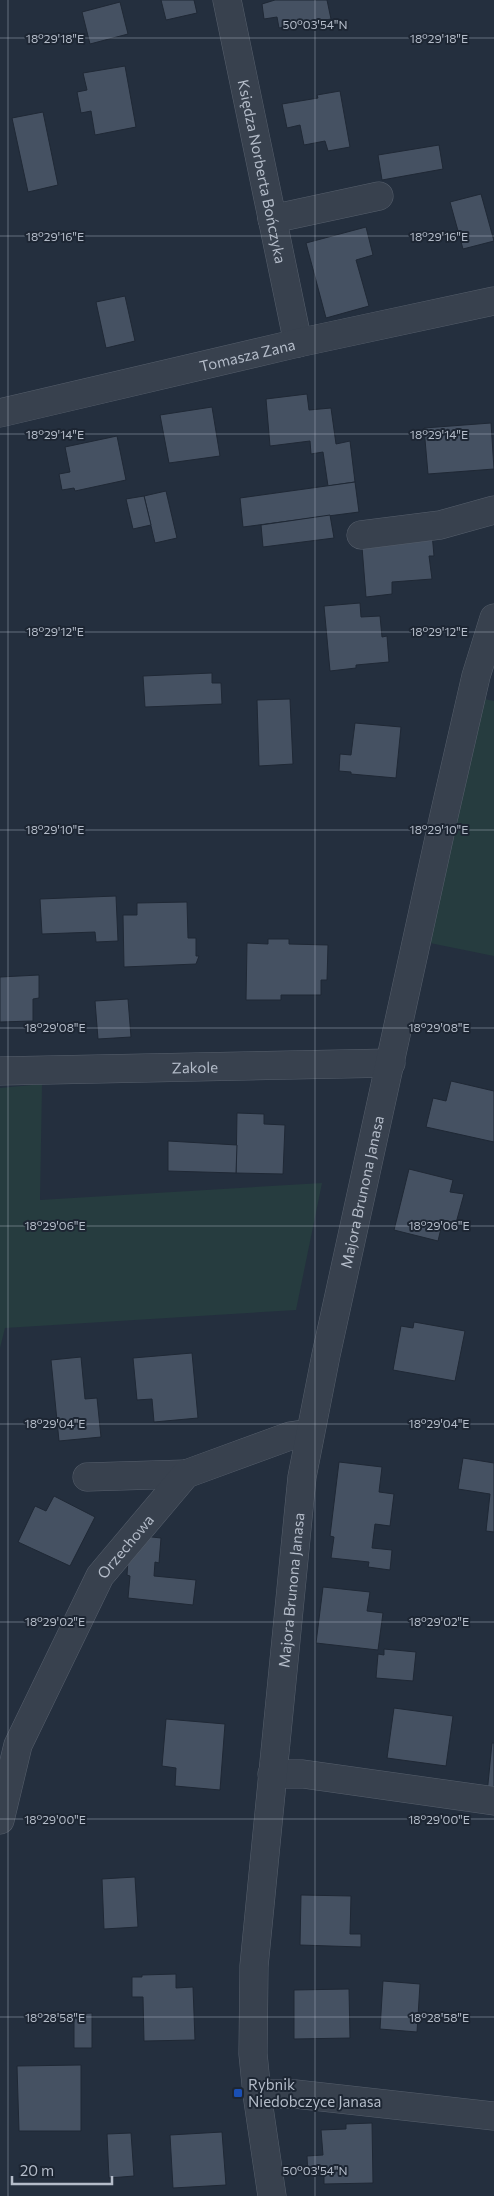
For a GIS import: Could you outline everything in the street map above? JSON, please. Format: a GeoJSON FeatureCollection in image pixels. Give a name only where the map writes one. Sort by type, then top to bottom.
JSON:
{"type":"FeatureCollection","features":[{"type":"Feature","properties":{"kind":"street","name":"Księdza Norberta Bończyka"},"geometry":{"type":"LineString","coordinates":[[227,0],[298,344]]}},
{"type":"Feature","properties":{"kind":"street"},"geometry":{"type":"LineString","coordinates":[[272,219],[379,196]]}},
{"type":"Feature","properties":{"kind":"street","name":"Tomasza Zana"},"geometry":{"type":"LineString","coordinates":[[0,413],[494,301]]}},
{"type":"Feature","properties":{"kind":"street"},"geometry":{"type":"LineString","coordinates":[[361,535],[440,526],[494,510]]}},
{"type":"Feature","properties":{"kind":"street","name":"Majora Brunona Janasa"},"geometry":{"type":"LineString","coordinates":[[272,2196],[257,2094],[252,2038],[254,1966],[298,1511],[310,1433],[455,766],[478,669],[494,618]]}},
{"type":"Feature","properties":{"kind":"street","name":"Zakole"},"geometry":{"type":"LineString","coordinates":[[0,1071],[391,1063]]}},
{"type":"Feature","properties":{"kind":"street","name":"Orzechowa"},"geometry":{"type":"LineString","coordinates":[[0,1820],[9,1745],[100,1576],[186,1474],[290,1436],[310,1433]]}},
{"type":"Feature","properties":{"kind":"street"},"geometry":{"type":"LineString","coordinates":[[87,1476],[186,1474]]}},
{"type":"Feature","properties":{"kind":"street"},"geometry":{"type":"LineString","coordinates":[[272,1774],[303,1774],[494,1801]]}},
{"type":"Feature","properties":{"kind":"street"},"geometry":{"type":"LineString","coordinates":[[257,2094],[295,2094],[494,2116]]}},
{"type":"Feature","properties":{"kind":"green space"},"geometry":{"type":"Polygon","coordinates":[[[484,699],[494,701],[494,956],[425,942],[484,699]]]}},
{"type":"Feature","properties":{"kind":"green space"},"geometry":{"type":"Polygon","coordinates":[[[42,1084],[40,1200],[322,1183],[296,1310],[5,1328],[0,1348],[0,1088],[42,1084]]]}},
{"type":"Feature","properties":{"kind":"building"},"geometry":{"type":"Polygon","coordinates":[[[161,0],[194,0],[197,13],[166,20],[161,0]]]}},
{"type":"Feature","properties":{"kind":"building"},"geometry":{"type":"Polygon","coordinates":[[[275,0],[327,0],[331,19],[279,28],[277,17],[264,19],[262,4],[275,0]]]}},
{"type":"Feature","properties":{"kind":"building"},"geometry":{"type":"Polygon","coordinates":[[[120,2],[128,34],[90,44],[82,12],[120,2]]]}},
{"type":"Feature","properties":{"kind":"building"},"geometry":{"type":"Polygon","coordinates":[[[125,66],[136,127],[95,135],[91,111],[81,113],[77,92],[87,90],[83,73],[125,66]]]}},
{"type":"Feature","properties":{"kind":"building"},"geometry":{"type":"Polygon","coordinates":[[[340,91],[350,147],[328,151],[325,141],[304,145],[300,125],[287,128],[282,104],[318,98],[317,95],[340,91]]]}},
{"type":"Feature","properties":{"kind":"building"},"geometry":{"type":"Polygon","coordinates":[[[43,112],[58,185],[28,192],[12,118],[43,112]]]}},
{"type":"Feature","properties":{"kind":"building"},"geometry":{"type":"Polygon","coordinates":[[[439,145],[443,169],[382,180],[378,155],[439,145]]]}},
{"type":"Feature","properties":{"kind":"building"},"geometry":{"type":"Polygon","coordinates":[[[481,194],[494,241],[463,249],[450,202],[481,194]]]}},
{"type":"Feature","properties":{"kind":"building"},"geometry":{"type":"Polygon","coordinates":[[[366,227],[373,255],[356,260],[369,306],[326,318],[306,243],[366,227]]]}},
{"type":"Feature","properties":{"kind":"building"},"geometry":{"type":"Polygon","coordinates":[[[125,296],[135,341],[106,348],[96,302],[125,296]]]}},
{"type":"Feature","properties":{"kind":"building"},"geometry":{"type":"Polygon","coordinates":[[[307,394],[309,410],[331,408],[336,444],[350,441],[355,482],[328,486],[323,452],[311,454],[310,441],[270,446],[266,399],[307,394]]]}},
{"type":"Feature","properties":{"kind":"building"},"geometry":{"type":"Polygon","coordinates":[[[212,407],[220,456],[169,463],[160,415],[212,407]]]}},
{"type":"Feature","properties":{"kind":"building"},"geometry":{"type":"Polygon","coordinates":[[[491,423],[494,469],[428,474],[424,428],[491,423]]]}},
{"type":"Feature","properties":{"kind":"building"},"geometry":{"type":"Polygon","coordinates":[[[117,436],[126,480],[75,491],[74,488],[62,490],[59,474],[70,472],[65,447],[117,436]]]}},
{"type":"Feature","properties":{"kind":"building"},"geometry":{"type":"Polygon","coordinates":[[[355,482],[359,512],[243,527],[240,498],[355,482]]]}},
{"type":"Feature","properties":{"kind":"building"},"geometry":{"type":"Polygon","coordinates":[[[166,491],[177,538],[155,543],[144,496],[166,491]]]}},
{"type":"Feature","properties":{"kind":"building"},"geometry":{"type":"Polygon","coordinates":[[[144,496],[151,525],[133,529],[126,499],[144,496]]]}},
{"type":"Feature","properties":{"kind":"building"},"geometry":{"type":"Polygon","coordinates":[[[330,515],[334,538],[263,547],[261,525],[330,515]]]}},
{"type":"Feature","properties":{"kind":"building"},"geometry":{"type":"Polygon","coordinates":[[[432,533],[434,556],[429,556],[432,579],[392,582],[392,594],[366,597],[362,547],[432,533]]]}},
{"type":"Feature","properties":{"kind":"building"},"geometry":{"type":"Polygon","coordinates":[[[360,603],[361,617],[380,616],[382,637],[387,636],[389,662],[356,665],[356,668],[330,671],[324,606],[360,603]]]}},
{"type":"Feature","properties":{"kind":"building"},"geometry":{"type":"Polygon","coordinates":[[[212,673],[212,683],[221,683],[222,704],[145,707],[143,676],[212,673]]]}},
{"type":"Feature","properties":{"kind":"building"},"geometry":{"type":"Polygon","coordinates":[[[290,699],[293,764],[259,766],[257,700],[290,699]]]}},
{"type":"Feature","properties":{"kind":"building"},"geometry":{"type":"Polygon","coordinates":[[[355,723],[401,727],[396,778],[351,774],[351,772],[339,771],[340,754],[351,755],[355,723]]]}},
{"type":"Feature","properties":{"kind":"building"},"geometry":{"type":"Polygon","coordinates":[[[116,896],[118,941],[96,942],[95,932],[42,934],[40,899],[116,896]]]}},
{"type":"Feature","properties":{"kind":"building"},"geometry":{"type":"Polygon","coordinates":[[[187,902],[188,938],[196,938],[196,956],[199,956],[196,964],[124,967],[123,915],[137,915],[137,903],[187,902]]]}},
{"type":"Feature","properties":{"kind":"building"},"geometry":{"type":"Polygon","coordinates":[[[268,939],[289,939],[289,944],[328,945],[327,980],[321,980],[321,995],[281,995],[281,1000],[246,1000],[247,943],[268,944],[268,939]]]}},
{"type":"Feature","properties":{"kind":"building"},"geometry":{"type":"Polygon","coordinates":[[[39,975],[39,998],[33,999],[33,1021],[0,1022],[0,977],[39,975]]]}},
{"type":"Feature","properties":{"kind":"building"},"geometry":{"type":"Polygon","coordinates":[[[128,999],[131,1037],[98,1039],[95,1001],[128,999]]]}},
{"type":"Feature","properties":{"kind":"building"},"geometry":{"type":"Polygon","coordinates":[[[451,1081],[494,1091],[494,1142],[426,1127],[433,1098],[446,1101],[451,1081]]]}},
{"type":"Feature","properties":{"kind":"building"},"geometry":{"type":"Polygon","coordinates":[[[237,1113],[264,1114],[264,1124],[285,1125],[283,1174],[236,1173],[237,1113]]]}},
{"type":"Feature","properties":{"kind":"building"},"geometry":{"type":"Polygon","coordinates":[[[168,1141],[237,1145],[236,1173],[168,1171],[168,1141]]]}},
{"type":"Feature","properties":{"kind":"building"},"geometry":{"type":"Polygon","coordinates":[[[409,1169],[453,1180],[450,1192],[464,1194],[456,1223],[443,1220],[438,1241],[394,1230],[409,1169]]]}},
{"type":"Feature","properties":{"kind":"building"},"geometry":{"type":"Polygon","coordinates":[[[414,1322],[465,1331],[455,1381],[393,1370],[401,1326],[413,1328],[414,1322]]]}},
{"type":"Feature","properties":{"kind":"building"},"geometry":{"type":"Polygon","coordinates":[[[192,1353],[198,1418],[154,1422],[152,1399],[137,1400],[133,1358],[192,1353]]]}},
{"type":"Feature","properties":{"kind":"building"},"geometry":{"type":"Polygon","coordinates":[[[81,1357],[85,1399],[97,1398],[101,1437],[59,1441],[51,1360],[81,1357]]]}},
{"type":"Feature","properties":{"kind":"building"},"geometry":{"type":"Polygon","coordinates":[[[463,1458],[494,1463],[494,1532],[486,1531],[490,1494],[458,1489],[463,1458]]]}},
{"type":"Feature","properties":{"kind":"building"},"geometry":{"type":"Polygon","coordinates":[[[339,1462],[382,1467],[379,1492],[394,1494],[390,1526],[375,1524],[372,1548],[392,1550],[390,1570],[368,1567],[369,1562],[331,1558],[334,1537],[330,1536],[339,1462]]]}},
{"type":"Feature","properties":{"kind":"building"},"geometry":{"type":"Polygon","coordinates":[[[54,1496],[95,1517],[70,1566],[18,1542],[35,1506],[46,1511],[54,1496]]]}},
{"type":"Feature","properties":{"kind":"building"},"geometry":{"type":"Polygon","coordinates":[[[143,1536],[161,1538],[159,1563],[155,1562],[154,1576],[196,1580],[193,1605],[128,1598],[130,1576],[127,1575],[128,1560],[143,1536]]]}},
{"type":"Feature","properties":{"kind":"building"},"geometry":{"type":"Polygon","coordinates":[[[323,1587],[370,1592],[367,1611],[383,1613],[378,1650],[316,1643],[323,1587]]]}},
{"type":"Feature","properties":{"kind":"building"},"geometry":{"type":"Polygon","coordinates":[[[384,1649],[416,1652],[413,1681],[376,1678],[378,1654],[384,1655],[384,1649]]]}},
{"type":"Feature","properties":{"kind":"building"},"geometry":{"type":"Polygon","coordinates":[[[394,1708],[453,1716],[446,1766],[387,1758],[394,1708]]]}},
{"type":"Feature","properties":{"kind":"building"},"geometry":{"type":"Polygon","coordinates":[[[166,1719],[225,1724],[220,1790],[175,1786],[176,1768],[162,1766],[166,1719]]]}},
{"type":"Feature","properties":{"kind":"building"},"geometry":{"type":"Polygon","coordinates":[[[492,1743],[494,1743],[494,1795],[487,1794],[492,1743]]]}},
{"type":"Feature","properties":{"kind":"building"},"geometry":{"type":"Polygon","coordinates":[[[135,1877],[138,1927],[104,1929],[102,1879],[135,1877]]]}},
{"type":"Feature","properties":{"kind":"building"},"geometry":{"type":"Polygon","coordinates":[[[301,1895],[351,1896],[350,1934],[361,1934],[361,1947],[300,1945],[301,1895]]]}},
{"type":"Feature","properties":{"kind":"building"},"geometry":{"type":"Polygon","coordinates":[[[176,1974],[176,1988],[193,1987],[195,2040],[144,2041],[143,1997],[132,1997],[132,1977],[176,1974]]]}},
{"type":"Feature","properties":{"kind":"building"},"geometry":{"type":"Polygon","coordinates":[[[383,1981],[420,1984],[417,2032],[380,2029],[383,1981]]]}},
{"type":"Feature","properties":{"kind":"building"},"geometry":{"type":"Polygon","coordinates":[[[349,1989],[350,2038],[294,2039],[294,1990],[349,1989]]]}},
{"type":"Feature","properties":{"kind":"building"},"geometry":{"type":"Polygon","coordinates":[[[92,2013],[92,2048],[74,2048],[74,2014],[92,2013]]]}},
{"type":"Feature","properties":{"kind":"building"},"geometry":{"type":"Polygon","coordinates":[[[81,2065],[81,2131],[19,2131],[17,2066],[81,2065]]]}},
{"type":"Feature","properties":{"kind":"building"},"geometry":{"type":"Polygon","coordinates":[[[372,2123],[373,2183],[324,2184],[324,2175],[308,2176],[307,2156],[323,2155],[321,2130],[346,2129],[346,2124],[372,2123]]]}},
{"type":"Feature","properties":{"kind":"building"},"geometry":{"type":"Polygon","coordinates":[[[222,2132],[226,2185],[173,2188],[170,2135],[222,2132]]]}},
{"type":"Feature","properties":{"kind":"building"},"geometry":{"type":"Polygon","coordinates":[[[131,2133],[134,2176],[109,2178],[107,2134],[131,2133]]]}},
{"type":"Feature","properties":{"kind":"place","name":"Rybnik Niedobczyce Janasa"},"geometry":{"type":"Point","coordinates":[238,2093]}}]}
